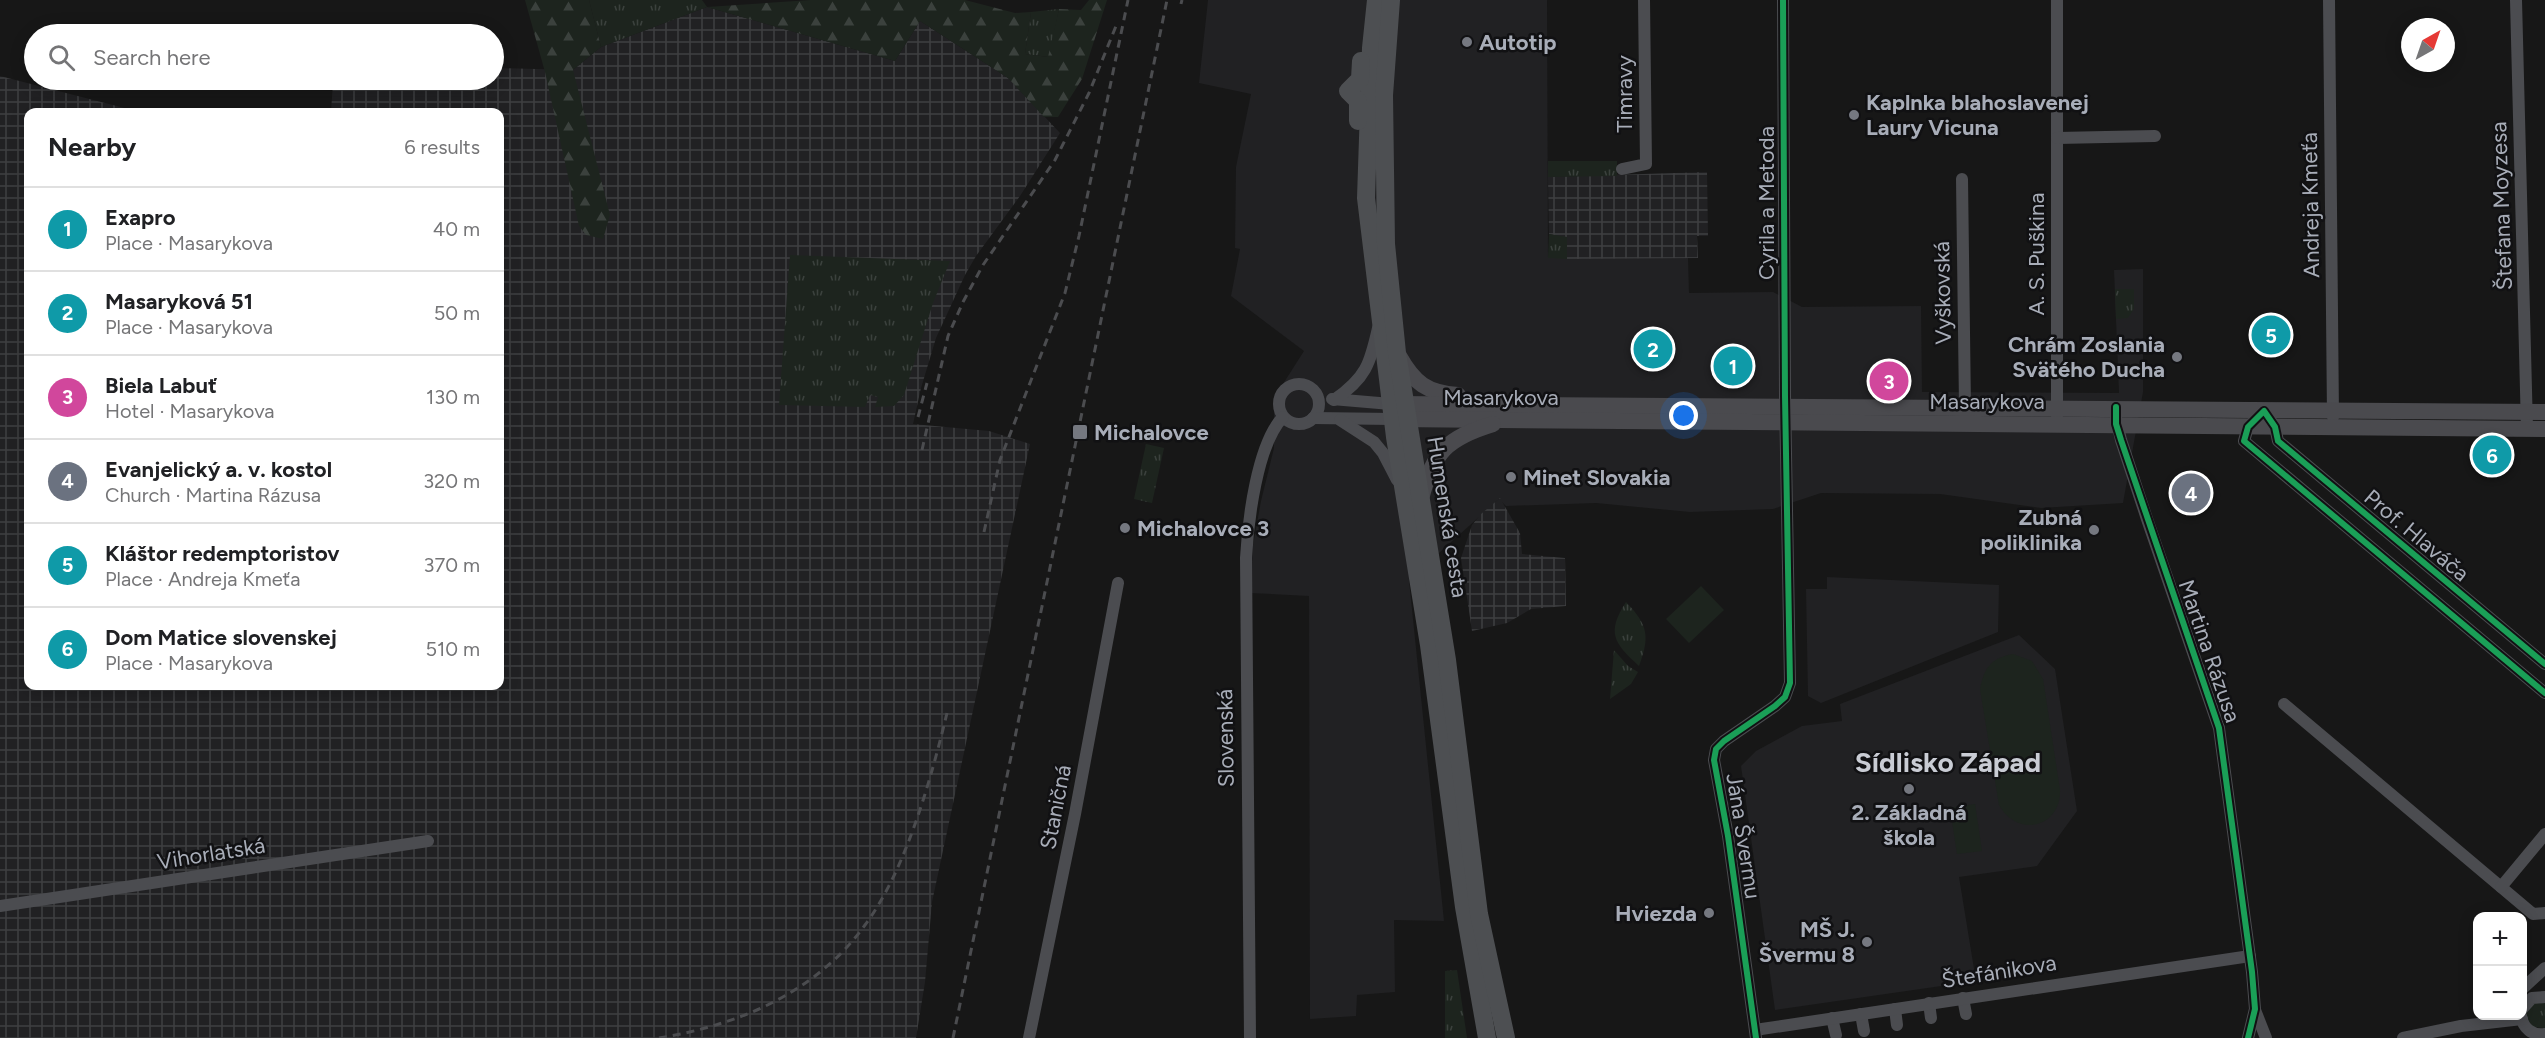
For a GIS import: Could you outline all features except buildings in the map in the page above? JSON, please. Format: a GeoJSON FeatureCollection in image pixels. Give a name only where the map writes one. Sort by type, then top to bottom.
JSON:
{"type":"FeatureCollection","features":[{"type":"Feature","properties":{"kind":"main road","name":"Humenská cesta"},"geometry":{"type":"LineString","coordinates":[[1376,0],[1371,48],[1361,58],[1360,79],[1348,91],[1358,101],[1358,127],[1368,140],[1366,198],[1380,321],[1399,411],[1413,498],[1464,907],[1487,1038]]}},
{"type":"Feature","properties":{"kind":"main road","name":"Humenská cesta"},"geometry":{"type":"LineString","coordinates":[[1390,0],[1384,95],[1386,244],[1397,353],[1399,411]]}},
{"type":"Feature","properties":{"kind":"main road"},"geometry":{"type":"LineString","coordinates":[[1397,353],[1409,373],[1432,391],[1497,403]]}},
{"type":"Feature","properties":{"kind":"main road","name":"Masarykova"},"geometry":{"type":"LineString","coordinates":[[1399,411],[1497,403],[1785,414]]}},
{"type":"Feature","properties":{"kind":"main road","name":"Masarykova"},"geometry":{"type":"LineString","coordinates":[[1915,415],[1965,407],[2057,416]]}},
{"type":"Feature","properties":{"kind":"main road","name":"Masarykova"},"geometry":{"type":"LineString","coordinates":[[1399,411],[1510,419],[1785,414],[2116,416],[2264,411],[2333,419],[2545,429]]}},
{"type":"Feature","properties":{"kind":"main road","name":"Masarykova"},"geometry":{"type":"LineString","coordinates":[[2116,416],[2223,427],[2246,434],[2275,427],[2333,419],[2545,411]]}},
{"type":"Feature","properties":{"kind":"main road"},"geometry":{"type":"LineString","coordinates":[[1413,498],[1445,447],[1462,435],[1510,419]]}},
{"type":"Feature","properties":{"kind":"main road","name":"Humenská cesta"},"geometry":{"type":"LineString","coordinates":[[1413,498],[1447,660],[1479,914],[1506,1038]]}},
{"type":"Feature","properties":{"kind":"street","name":"Timravy"},"geometry":{"type":"LineString","coordinates":[[1622,170],[1646,164],[1644,0]]}},
{"type":"Feature","properties":{"kind":"street","name":"Cyrila a Metoda"},"geometry":{"type":"LineString","coordinates":[[1783,0],[1785,414]]}},
{"type":"Feature","properties":{"kind":"street","name":"A. S. Puškina"},"geometry":{"type":"LineString","coordinates":[[2056,0],[2057,416]]}},
{"type":"Feature","properties":{"kind":"street","name":"Andreja Kmeťa"},"geometry":{"type":"LineString","coordinates":[[2329,0],[2333,419]]}},
{"type":"Feature","properties":{"kind":"street","name":"Štefana Moyzesa"},"geometry":{"type":"LineString","coordinates":[[2516,0],[2527,429]]}},
{"type":"Feature","properties":{"kind":"street"},"geometry":{"type":"LineString","coordinates":[[2057,138],[2155,136]]}},
{"type":"Feature","properties":{"kind":"street","name":"Vyškovská"},"geometry":{"type":"LineString","coordinates":[[1962,179],[1965,407]]}},
{"type":"Feature","properties":{"kind":"street"},"geometry":{"type":"LineString","coordinates":[[1334,400],[1353,386],[1365,372],[1372,357],[1380,321]]}},
{"type":"Feature","properties":{"kind":"street"},"geometry":{"type":"LineString","coordinates":[[1313,418],[1318,410],[1318,396],[1313,389],[1305,384],[1288,386],[1282,392],[1278,402],[1283,417],[1298,424],[1313,418],[1340,420],[1399,411]]}},
{"type":"Feature","properties":{"kind":"street"},"geometry":{"type":"LineString","coordinates":[[1318,396],[1399,411]]}},
{"type":"Feature","properties":{"kind":"street"},"geometry":{"type":"LineString","coordinates":[[2246,434],[2264,411]]}},
{"type":"Feature","properties":{"kind":"street","name":"Prof. Hlaváča"},"geometry":{"type":"LineString","coordinates":[[2264,411],[2275,427],[2278,441],[2337,493],[2545,664]]}},
{"type":"Feature","properties":{"kind":"street","name":"Jána Švermu"},"geometry":{"type":"LineString","coordinates":[[1756,1034],[1728,836],[1714,760],[1716,749],[1785,697],[1790,683],[1785,414]]}},
{"type":"Feature","properties":{"kind":"street","name":"Martina Rázusa"},"geometry":{"type":"LineString","coordinates":[[2116,416],[2219,728],[2255,1009],[2248,1038]]}},
{"type":"Feature","properties":{"kind":"street","name":"Slovenská"},"geometry":{"type":"LineString","coordinates":[[1250,1038],[1245,578],[1248,525],[1268,440],[1283,417]]}},
{"type":"Feature","properties":{"kind":"street"},"geometry":{"type":"LineString","coordinates":[[1340,420],[1368,437],[1379,447],[1413,498]]}},
{"type":"Feature","properties":{"kind":"street","name":"Prof. Hlaváča"},"geometry":{"type":"LineString","coordinates":[[2246,434],[2323,508],[2545,693]]}},
{"type":"Feature","properties":{"kind":"street"},"geometry":{"type":"LineString","coordinates":[[2323,508],[2337,493]]}},
{"type":"Feature","properties":{"kind":"street","name":"Staničná"},"geometry":{"type":"LineString","coordinates":[[1029,1038],[1075,814],[1118,583]]}},
{"type":"Feature","properties":{"kind":"street"},"geometry":{"type":"LineString","coordinates":[[2284,704],[2533,914],[2545,913]]}},
{"type":"Feature","properties":{"kind":"street"},"geometry":{"type":"LineString","coordinates":[[2500,887],[2545,834]]}},
{"type":"Feature","properties":{"kind":"street","name":"Vihorlatská"},"geometry":{"type":"LineString","coordinates":[[0,906],[428,841]]}},
{"type":"Feature","properties":{"kind":"street","name":"Štefánikova"},"geometry":{"type":"LineString","coordinates":[[1756,1034],[1832,1018],[2250,956]]}},
{"type":"Feature","properties":{"kind":"street"},"geometry":{"type":"LineString","coordinates":[[2527,985],[2545,968]]}},
{"type":"Feature","properties":{"kind":"street"},"geometry":{"type":"LineString","coordinates":[[2527,1006],[2532,998],[2545,996]]}},
{"type":"Feature","properties":{"kind":"street"},"geometry":{"type":"LineString","coordinates":[[1963,998],[1966,1014]]}},
{"type":"Feature","properties":{"kind":"street"},"geometry":{"type":"LineString","coordinates":[[1929,1003],[1931,1018]]}},
{"type":"Feature","properties":{"kind":"street"},"geometry":{"type":"LineString","coordinates":[[1895,1009],[1897,1025]]}},
{"type":"Feature","properties":{"kind":"street"},"geometry":{"type":"LineString","coordinates":[[2255,1009],[2266,1038]]}},
{"type":"Feature","properties":{"kind":"street"},"geometry":{"type":"LineString","coordinates":[[1861,1014],[1864,1031]]}},
{"type":"Feature","properties":{"kind":"street"},"geometry":{"type":"LineString","coordinates":[[1832,1018],[1836,1035]]}},
{"type":"Feature","properties":{"kind":"street"},"geometry":{"type":"LineString","coordinates":[[2461,1026],[2478,1020]]}},
{"type":"Feature","properties":{"kind":"street"},"geometry":{"type":"LineString","coordinates":[[2403,1038],[2492,1020]]}},
{"type":"Feature","properties":{"kind":"street"},"geometry":{"type":"LineString","coordinates":[[2524,1020],[2528,1030],[2535,1034],[2545,1035]]}},
{"type":"Feature","properties":{"kind":"shaded area"},"geometry":{"type":"Polygon","coordinates":[[[1208,0],[1547,0],[1548,258],[1688,258],[1689,293],[1773,292],[1802,307],[1921,306],[1922,392],[2119,393],[2114,270],[2143,269],[2143,392],[2123,503],[2041,508],[1940,494],[1821,493],[1773,509],[1690,512],[1596,503],[1506,506],[1499,499],[1409,580],[1444,921],[1394,920],[1395,992],[1357,995],[1356,1016],[1310,1019],[1309,596],[1250,593],[1253,545],[1274,448],[1274,398],[1304,351],[1231,296],[1240,249],[1235,248],[1236,167],[1251,94],[1199,83],[1208,0]]]}},
{"type":"Feature","properties":{"kind":"shaded area"},"geometry":{"type":"Polygon","coordinates":[[[707,7],[895,61],[920,21],[1008,78],[1060,133],[965,275],[936,338],[913,424],[989,431],[1030,444],[932,902],[925,982],[916,1038],[0,1038],[0,76],[24,82],[24,90],[54,90],[124,108],[24,108],[24,690],[504,690],[504,108],[331,108],[333,90],[504,90],[504,68],[573,70],[601,47],[707,7]]]}},
{"type":"Feature","properties":{"kind":"shaded area"},"geometry":{"type":"Polygon","coordinates":[[[1707,172],[1708,236],[1697,236],[1698,258],[1567,259],[1567,238],[1549,234],[1548,177],[1707,172]]]}},
{"type":"Feature","properties":{"kind":"shaded area"},"geometry":{"type":"Polygon","coordinates":[[[1500,498],[1520,533],[1522,554],[1565,558],[1566,606],[1531,609],[1507,623],[1472,631],[1461,558],[1472,525],[1500,498]]]}},
{"type":"Feature","properties":{"kind":"shaded area"},"geometry":{"type":"Polygon","coordinates":[[[1827,577],[1999,585],[1998,632],[1821,703],[1808,696],[1806,589],[1827,589],[1827,577]]]}},
{"type":"Feature","properties":{"kind":"shaded area","name":"2. Základná škola"},"geometry":{"type":"Polygon","coordinates":[[[2019,635],[2055,669],[2077,811],[2037,866],[1959,877],[1976,981],[1775,1010],[1741,766],[1756,751],[1802,726],[1842,721],[1840,704],[2019,635]]]}},
{"type":"Feature","properties":{"kind":"green space"},"geometry":{"type":"Polygon","coordinates":[[[525,0],[589,0],[601,47],[573,70],[610,215],[603,239],[586,235],[579,226],[545,72],[525,0]]]}},
{"type":"Feature","properties":{"kind":"green space"},"geometry":{"type":"Polygon","coordinates":[[[589,0],[702,0],[707,7],[601,47],[589,0]]]}},
{"type":"Feature","properties":{"kind":"green space"},"geometry":{"type":"Polygon","coordinates":[[[811,0],[965,0],[1015,13],[1031,12],[1025,54],[1048,57],[1059,9],[1081,10],[1089,0],[1107,0],[1082,79],[1058,117],[1044,117],[1008,78],[920,21],[895,61],[707,7],[811,0]]]}},
{"type":"Feature","properties":{"kind":"green space"},"geometry":{"type":"Polygon","coordinates":[[[1059,9],[1049,57],[1025,54],[1031,12],[1059,9]]]}},
{"type":"Feature","properties":{"kind":"green space"},"geometry":{"type":"Polygon","coordinates":[[[1548,161],[1617,161],[1617,176],[1548,177],[1548,161]]]}},
{"type":"Feature","properties":{"kind":"green space"},"geometry":{"type":"Polygon","coordinates":[[[1549,234],[1567,237],[1567,259],[1548,258],[1549,234]]]}},
{"type":"Feature","properties":{"kind":"green space"},"geometry":{"type":"Polygon","coordinates":[[[790,255],[950,261],[933,303],[904,395],[894,406],[875,407],[878,397],[870,395],[865,407],[779,405],[790,255]]]}},
{"type":"Feature","properties":{"kind":"green space"},"geometry":{"type":"Polygon","coordinates":[[[2115,289],[2134,289],[2134,309],[2128,318],[2116,319],[2115,289]]]}},
{"type":"Feature","properties":{"kind":"green space"},"geometry":{"type":"Polygon","coordinates":[[[1146,444],[1164,448],[1152,503],[1134,499],[1146,444]]]}},
{"type":"Feature","properties":{"kind":"green space"},"geometry":{"type":"Polygon","coordinates":[[[1701,586],[1724,610],[1689,643],[1666,619],[1701,586]]]}},
{"type":"Feature","properties":{"kind":"green space"},"geometry":{"type":"Polygon","coordinates":[[[1626,602],[1639,617],[1645,631],[1645,647],[1639,666],[1624,651],[1616,637],[1616,622],[1626,602]]]}},
{"type":"Feature","properties":{"kind":"green space"},"geometry":{"type":"Polygon","coordinates":[[[1614,650],[1628,666],[1638,672],[1631,684],[1610,699],[1614,650]]]}},
{"type":"Feature","properties":{"kind":"green space"},"geometry":{"type":"Polygon","coordinates":[[[2013,654],[2032,661],[2043,679],[2060,790],[2058,803],[2053,813],[2046,820],[2037,824],[2026,825],[2016,822],[1999,805],[1980,689],[1990,665],[1999,658],[2013,654]]]}},
{"type":"Feature","properties":{"kind":"green space"},"geometry":{"type":"Polygon","coordinates":[[[1975,804],[1982,851],[1957,854],[1950,808],[1975,804]]]}},
{"type":"Feature","properties":{"kind":"green space"},"geometry":{"type":"Polygon","coordinates":[[[1457,970],[1467,1038],[1445,1038],[1445,971],[1457,970]]]}},
{"type":"Feature","properties":{"kind":"green space"},"geometry":{"type":"Polygon","coordinates":[[[2545,999],[2545,1028],[2533,1027],[2529,1022],[2527,1019],[2528,1005],[2545,999]]]}},
{"type":"Feature","properties":{"kind":"railway"},"geometry":{"type":"LineString","coordinates":[[984,532],[1000,460],[1065,293],[1128,0]]}},
{"type":"Feature","properties":{"kind":"railway"},"geometry":{"type":"LineString","coordinates":[[953,1038],[1167,0]]}},
{"type":"Feature","properties":{"kind":"railway"},"geometry":{"type":"LineString","coordinates":[[1181,4],[1182,0]]}},
{"type":"Feature","properties":{"kind":"railway"},"geometry":{"type":"LineString","coordinates":[[922,450],[948,336],[963,302],[983,265],[1055,160],[1089,93],[1116,26]]}},
{"type":"Feature","properties":{"kind":"railway"},"geometry":{"type":"LineString","coordinates":[[918,417],[927,383]]}},
{"type":"Feature","properties":{"kind":"railway"},"geometry":{"type":"LineString","coordinates":[[659,1038],[718,1024],[773,1002],[823,970],[845,949],[880,903],[905,851],[925,795],[947,713]]}},
{"type":"Feature","properties":{"kind":"cycle path"},"geometry":{"type":"LineString","coordinates":[[1756,1038],[1728,836],[1714,760],[1716,749],[1775,706],[1785,697],[1790,683],[1785,396],[1783,0]]}},
{"type":"Feature","properties":{"kind":"cycle path"},"geometry":{"type":"LineString","coordinates":[[2116,407],[2116,424],[2121,440],[2219,728],[2252,972],[2255,1009],[2248,1038]]}},
{"type":"Feature","properties":{"kind":"cycle path"},"geometry":{"type":"LineString","coordinates":[[2545,664],[2278,441],[2275,427],[2264,411],[2248,427],[2244,441],[2545,693]]}},
{"type":"Feature","properties":{"kind":"place","name":"Autotip"},"geometry":{"type":"Point","coordinates":[1467,42]}},
{"type":"Feature","properties":{"kind":"place","name":"Kaplnka blahoslavenej Laury Vicuna"},"geometry":{"type":"Point","coordinates":[1854,115]}},
{"type":"Feature","properties":{"kind":"place","name":"Kláštor redemptoristov"},"geometry":{"type":"Point","coordinates":[2271,335]}},
{"type":"Feature","properties":{"kind":"place","name":"Masaryková 51"},"geometry":{"type":"Point","coordinates":[1653,349]}},
{"type":"Feature","properties":{"kind":"place","name":"Chrám Zoslania Svätého Ducha"},"geometry":{"type":"Point","coordinates":[2177,357]}},
{"type":"Feature","properties":{"kind":"place","name":"Exapro"},"geometry":{"type":"Point","coordinates":[1733,366]}},
{"type":"Feature","properties":{"kind":"place","name":"Biela Labuť"},"geometry":{"type":"Point","coordinates":[1889,381]}},
{"type":"Feature","properties":{"kind":"place","name":"Michalovce"},"geometry":{"type":"Point","coordinates":[1080,432]}},
{"type":"Feature","properties":{"kind":"place","name":"Dom Matice slovenskej"},"geometry":{"type":"Point","coordinates":[2492,455]}},
{"type":"Feature","properties":{"kind":"place","name":"Minet Slovakia"},"geometry":{"type":"Point","coordinates":[1511,477]}},
{"type":"Feature","properties":{"kind":"place","name":"Evanjelický a. v. kostol"},"geometry":{"type":"Point","coordinates":[2191,493]}},
{"type":"Feature","properties":{"kind":"place","name":"Michalovce 3"},"geometry":{"type":"Point","coordinates":[1125,528]}},
{"type":"Feature","properties":{"kind":"place","name":"Zubná poliklinika"},"geometry":{"type":"Point","coordinates":[2094,530]}},
{"type":"Feature","properties":{"kind":"place","name":"2. Základná škola"},"geometry":{"type":"Point","coordinates":[1909,789]}},
{"type":"Feature","properties":{"kind":"place","name":"Hviezda"},"geometry":{"type":"Point","coordinates":[1709,913]}},
{"type":"Feature","properties":{"kind":"place","name":"MŠ J. Švermu 8"},"geometry":{"type":"Point","coordinates":[1867,942]}},
{"type":"Feature","properties":{"kind":"district","name":"Sídlisko Západ"},"geometry":{"type":"Point","coordinates":[1948,762]}}]}
